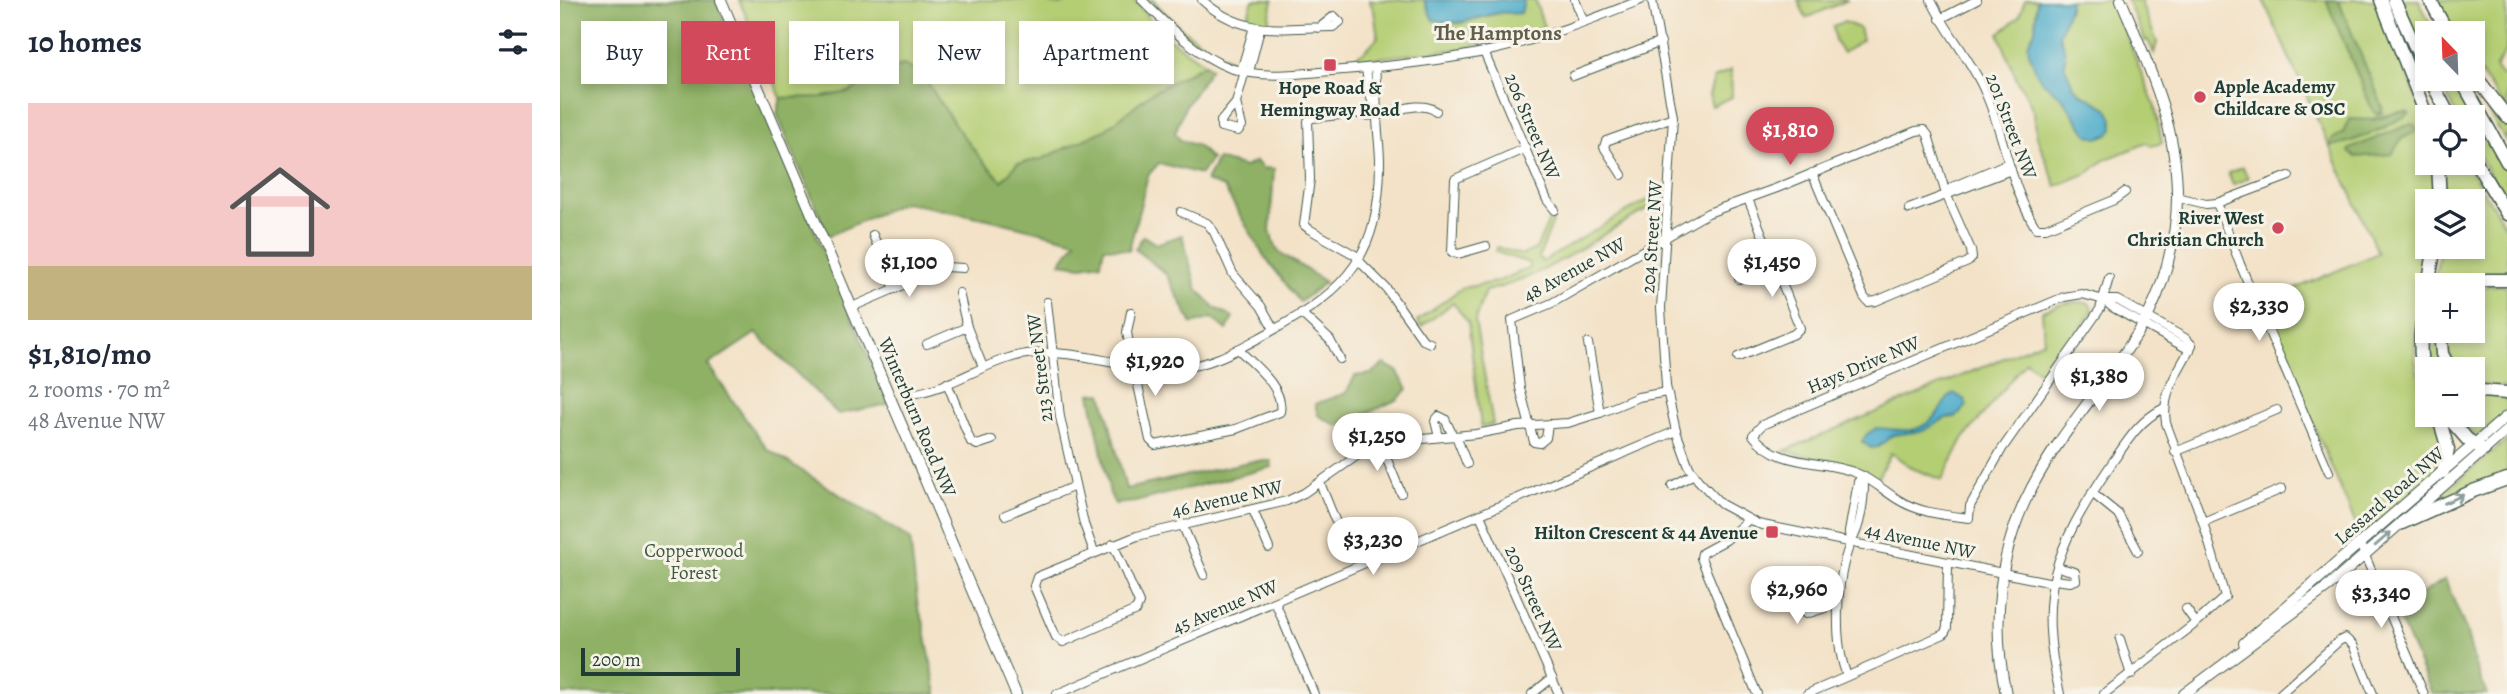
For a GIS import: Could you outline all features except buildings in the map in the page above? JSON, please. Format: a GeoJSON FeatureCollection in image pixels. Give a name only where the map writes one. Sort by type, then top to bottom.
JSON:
{"type":"FeatureCollection","features":[{"type":"Feature","properties":{"kind":"highway"},"geometry":{"type":"LineString","coordinates":[[2381,0],[2422,105]]}},
{"type":"Feature","properties":{"kind":"highway"},"geometry":{"type":"LineString","coordinates":[[2394,0],[2415,46]]}},
{"type":"Feature","properties":{"kind":"highway"},"geometry":{"type":"LineString","coordinates":[[2424,0],[2434,21]]}},
{"type":"Feature","properties":{"kind":"highway"},"geometry":{"type":"LineString","coordinates":[[2430,0],[2441,21]]}},
{"type":"Feature","properties":{"kind":"highway"},"geometry":{"type":"LineString","coordinates":[[2485,89],[2507,117]]}},
{"type":"Feature","properties":{"kind":"highway"},"geometry":{"type":"LineString","coordinates":[[2469,91],[2506,160]]}},
{"type":"Feature","properties":{"kind":"highway"},"geometry":{"type":"LineString","coordinates":[[2483,175],[2507,214]]}},
{"type":"Feature","properties":{"kind":"highway"},"geometry":{"type":"LineString","coordinates":[[2485,280],[2507,280]]}},
{"type":"Feature","properties":{"kind":"highway"},"geometry":{"type":"LineString","coordinates":[[2485,391],[2507,393]]}},
{"type":"Feature","properties":{"kind":"highway"},"geometry":{"type":"LineString","coordinates":[[2442,427],[2448,449],[2443,472]]}},
{"type":"Feature","properties":{"kind":"highway"},"geometry":{"type":"LineString","coordinates":[[2458,427],[2479,448]]}},
{"type":"Feature","properties":{"kind":"highway"},"geometry":{"type":"LineString","coordinates":[[2402,523],[2507,479]]}},
{"type":"Feature","properties":{"kind":"main road","name":"Winterburn Road NW"},"geometry":{"type":"LineString","coordinates":[[721,0],[1016,694]]}},
{"type":"Feature","properties":{"kind":"main road"},"geometry":{"type":"LineString","coordinates":[[2006,694],[1998,644],[1998,608],[2003,572],[2021,511],[2055,450],[2145,320],[2165,269],[2176,221],[2175,153],[2166,113],[2121,0]]}},
{"type":"Feature","properties":{"kind":"main road","name":"Lessard Road NW"},"geometry":{"type":"LineString","coordinates":[[2184,694],[2308,602],[2365,555],[2479,448],[2507,416]]}},
{"type":"Feature","properties":{"kind":"main road","name":"Lessard Road NW"},"geometry":{"type":"LineString","coordinates":[[2232,656],[2246,641],[2443,472],[2507,430]]}},
{"type":"Feature","properties":{"kind":"street"},"geometry":{"type":"LineString","coordinates":[[1142,0],[1172,30],[1229,67],[1245,71],[1291,74],[1371,68],[1484,52],[1584,22],[1641,0]]}},
{"type":"Feature","properties":{"kind":"street"},"geometry":{"type":"LineString","coordinates":[[1202,0],[1227,18],[1257,28],[1319,28]]}},
{"type":"Feature","properties":{"kind":"street"},"geometry":{"type":"LineString","coordinates":[[1575,0],[1584,22]]}},
{"type":"Feature","properties":{"kind":"street","name":"204 Street NW"},"geometry":{"type":"LineString","coordinates":[[1652,0],[1673,117],[1661,308],[1667,392],[1675,431],[1694,474],[1709,493],[1721,504],[1748,520],[1780,529]]}},
{"type":"Feature","properties":{"kind":"street","name":"201 Street NW"},"geometry":{"type":"LineString","coordinates":[[1931,0],[1940,19],[1980,81],[1992,109],[2009,167],[2038,230],[2114,200],[2125,192]]}},
{"type":"Feature","properties":{"kind":"street"},"geometry":{"type":"LineString","coordinates":[[1940,19],[1977,0]]}},
{"type":"Feature","properties":{"kind":"street"},"geometry":{"type":"LineString","coordinates":[[1236,103],[1257,28]]}},
{"type":"Feature","properties":{"kind":"street"},"geometry":{"type":"LineString","coordinates":[[1573,76],[1661,42]]}},
{"type":"Feature","properties":{"kind":"street","name":"206 Street NW"},"geometry":{"type":"LineString","coordinates":[[1484,52],[1547,200],[1555,210]]}},
{"type":"Feature","properties":{"kind":"street"},"geometry":{"type":"LineString","coordinates":[[910,394],[947,383],[1016,356],[1053,353],[1163,368],[1186,367],[1213,361],[1301,313],[1335,287],[1359,261],[1375,222],[1380,161],[1377,114],[1369,93],[1371,68]]}},
{"type":"Feature","properties":{"kind":"street"},"geometry":{"type":"LineString","coordinates":[[1430,344],[1423,340],[1386,288],[1355,255],[1304,225],[1310,179],[1308,121],[1312,118],[1357,113],[1365,116],[1413,107],[1436,111]]}},
{"type":"Feature","properties":{"kind":"street"},"geometry":{"type":"LineString","coordinates":[[1622,174],[1604,147],[1606,141],[1673,117]]}},
{"type":"Feature","properties":{"kind":"street","name":"48 Avenue NW"},"geometry":{"type":"LineString","coordinates":[[1530,426],[1520,388],[1512,320],[1552,303],[1708,213],[1916,131],[1924,130],[1930,141],[1946,194]]}},
{"type":"Feature","properties":{"kind":"street"},"geometry":{"type":"LineString","coordinates":[[1486,246],[1458,254],[1452,252],[1455,179],[1526,148]]}},
{"type":"Feature","properties":{"kind":"street"},"geometry":{"type":"LineString","coordinates":[[1909,209],[1946,194],[1952,187],[2009,167]]}},
{"type":"Feature","properties":{"kind":"street"},"geometry":{"type":"LineString","coordinates":[[1812,173],[1868,302],[1876,301],[1972,258],[1946,194]]}},
{"type":"Feature","properties":{"kind":"street"},"geometry":{"type":"LineString","coordinates":[[2177,197],[2206,204],[2217,203],[2288,176]]}},
{"type":"Feature","properties":{"kind":"street"},"geometry":{"type":"LineString","coordinates":[[1738,357],[1799,331],[1799,320],[1748,199]]}},
{"type":"Feature","properties":{"kind":"street"},"geometry":{"type":"LineString","coordinates":[[2217,203],[2240,264],[2329,471]]}},
{"type":"Feature","properties":{"kind":"street"},"geometry":{"type":"LineString","coordinates":[[1181,212],[1207,223],[1214,232],[1233,274],[1261,306],[1275,329]]}},
{"type":"Feature","properties":{"kind":"street"},"geometry":{"type":"LineString","coordinates":[[873,236],[895,289]]}},
{"type":"Feature","properties":{"kind":"street"},"geometry":{"type":"LineString","coordinates":[[1739,279],[1774,265]]}},
{"type":"Feature","properties":{"kind":"street"},"geometry":{"type":"LineString","coordinates":[[852,307],[945,267],[963,268]]}},
{"type":"Feature","properties":{"kind":"street"},"geometry":{"type":"LineString","coordinates":[[1847,676],[1840,656],[1838,604],[1858,482],[1864,476],[1909,505],[1935,514],[1969,518],[1970,506],[2002,449],[2096,315],[2104,300],[2109,278]]}},
{"type":"Feature","properties":{"kind":"street"},"geometry":{"type":"LineString","coordinates":[[959,293],[967,327],[983,367]]}},
{"type":"Feature","properties":{"kind":"street","name":"Hays Drive NW"},"geometry":{"type":"LineString","coordinates":[[1864,476],[1844,469],[1780,456],[1767,450],[1753,435],[1762,425],[2058,299],[2082,295],[2117,300],[2145,320],[2183,336],[2191,347],[2173,376],[2164,408]]}},
{"type":"Feature","properties":{"kind":"street","name":"213 Street NW"},"geometry":{"type":"LineString","coordinates":[[1047,302],[1060,416],[1086,531],[1094,552]]}},
{"type":"Feature","properties":{"kind":"street"},"geometry":{"type":"LineString","coordinates":[[1131,312],[1127,332],[1152,444],[1237,429],[1280,412],[1281,406],[1268,380],[1238,349]]}},
{"type":"Feature","properties":{"kind":"street"},"geometry":{"type":"LineString","coordinates":[[1301,313],[1330,340],[1340,359]]}},
{"type":"Feature","properties":{"kind":"street"},"geometry":{"type":"LineString","coordinates":[[927,344],[967,327]]}},
{"type":"Feature","properties":{"kind":"street"},"geometry":{"type":"LineString","coordinates":[[1588,343],[1600,413]]}},
{"type":"Feature","properties":{"kind":"street"},"geometry":{"type":"LineString","coordinates":[[947,383],[971,442],[977,445],[992,440]]}},
{"type":"Feature","properties":{"kind":"street","name":"46 Avenue NW"},"geometry":{"type":"LineString","coordinates":[[1113,544],[1139,603],[1138,607],[1063,642],[1056,638],[1034,581],[1037,577],[1113,544],[1182,524],[1287,501],[1320,483],[1361,453],[1380,443],[1569,423],[1638,397],[1667,392]]}},
{"type":"Feature","properties":{"kind":"street"},"geometry":{"type":"LineString","coordinates":[[2060,694],[2049,637],[2053,582],[2070,530],[2135,430],[2164,408],[2167,429],[2203,522],[2225,597],[2196,623],[2104,694]]}},
{"type":"Feature","properties":{"kind":"street"},"geometry":{"type":"LineString","coordinates":[[2175,452],[2277,410]]}},
{"type":"Feature","properties":{"kind":"street"},"geometry":{"type":"LineString","coordinates":[[1439,437],[1435,421],[1439,416],[1445,419],[1467,464]]}},
{"type":"Feature","properties":{"kind":"street"},"geometry":{"type":"LineString","coordinates":[[1530,426],[1532,440],[1536,443],[1546,438],[1548,425]]}},
{"type":"Feature","properties":{"kind":"street","name":"45 Avenue NW"},"geometry":{"type":"LineString","coordinates":[[1057,694],[1675,431]]}},
{"type":"Feature","properties":{"kind":"street"},"geometry":{"type":"LineString","coordinates":[[1380,443],[1401,492]]}},
{"type":"Feature","properties":{"kind":"street"},"geometry":{"type":"LineString","coordinates":[[1672,486],[1694,474]]}},
{"type":"Feature","properties":{"kind":"street"},"geometry":{"type":"LineString","coordinates":[[1320,483],[1335,520]]}},
{"type":"Feature","properties":{"kind":"street"},"geometry":{"type":"LineString","coordinates":[[1005,515],[1075,486]]}},
{"type":"Feature","properties":{"kind":"street"},"geometry":{"type":"LineString","coordinates":[[2203,522],[2282,489]]}},
{"type":"Feature","properties":{"kind":"street"},"geometry":{"type":"LineString","coordinates":[[2092,493],[2118,514],[2138,551]]}},
{"type":"Feature","properties":{"kind":"street"},"geometry":{"type":"LineString","coordinates":[[1253,510],[1269,548]]}},
{"type":"Feature","properties":{"kind":"street","name":"209 Street NW"},"geometry":{"type":"LineString","coordinates":[[1480,515],[1559,694]]}},
{"type":"Feature","properties":{"kind":"street"},"geometry":{"type":"LineString","coordinates":[[1748,520],[1726,540],[1702,553],[1701,558],[1756,694]]}},
{"type":"Feature","properties":{"kind":"street"},"geometry":{"type":"LineString","coordinates":[[1182,524],[1204,575]]}},
{"type":"Feature","properties":{"kind":"street","name":"44 Avenue NW"},"geometry":{"type":"LineString","coordinates":[[1780,529],[2053,582]]}},
{"type":"Feature","properties":{"kind":"street"},"geometry":{"type":"LineString","coordinates":[[2360,544],[2424,694]]}},
{"type":"Feature","properties":{"kind":"street"},"geometry":{"type":"LineString","coordinates":[[1807,694],[1944,634],[1948,624],[1948,562]]}},
{"type":"Feature","properties":{"kind":"street"},"geometry":{"type":"LineString","coordinates":[[2053,582],[2076,580],[2074,572],[2057,567]]}},
{"type":"Feature","properties":{"kind":"street"},"geometry":{"type":"LineString","coordinates":[[1789,582],[1802,612],[1806,614],[1838,604]]}},
{"type":"Feature","properties":{"kind":"street"},"geometry":{"type":"LineString","coordinates":[[1275,602],[1314,694]]}},
{"type":"Feature","properties":{"kind":"street"},"geometry":{"type":"LineString","coordinates":[[2186,610],[2196,623]]}},
{"type":"Feature","properties":{"kind":"street"},"geometry":{"type":"LineString","coordinates":[[2280,694],[2339,641],[2346,638],[2353,645],[2374,694]]}},
{"type":"Feature","properties":{"kind":"street"},"geometry":{"type":"LineString","coordinates":[[2120,639],[2131,675]]}},
{"type":"Feature","properties":{"kind":"street"},"geometry":{"type":"LineString","coordinates":[[1532,694],[1552,678]]}},
{"type":"Feature","properties":{"kind":"green space","name":"Copperwood Forest"},"geometry":{"type":"Polygon","coordinates":[[[560,0],[716,0],[725,21],[681,21],[681,84],[752,84],[889,404],[838,414],[756,333],[708,365],[766,448],[910,539],[918,608],[923,620],[937,694],[560,694],[560,0]]]}},
{"type":"Feature","properties":{"kind":"green space"},"geometry":{"type":"Polygon","coordinates":[[[739,0],[1046,0],[1050,4],[1060,5],[1072,0],[1134,0],[1151,21],[1019,21],[1019,84],[1168,84],[1151,93],[1105,130],[1042,159],[1017,164],[1002,181],[957,128],[928,84],[1005,84],[1005,21],[913,21],[913,69],[903,65],[899,66],[899,21],[789,21],[789,84],[863,84],[849,92],[823,97],[781,98],[775,84],[775,21],[748,21],[739,0]]]}},
{"type":"Feature","properties":{"kind":"green space"},"geometry":{"type":"Polygon","coordinates":[[[1149,0],[1153,0],[1173,21],[1166,18],[1149,0]]]}},
{"type":"Feature","properties":{"kind":"green space"},"geometry":{"type":"Polygon","coordinates":[[[1253,0],[1273,0],[1268,25],[1246,21],[1253,0]]]}},
{"type":"Feature","properties":{"kind":"green space"},"geometry":{"type":"Polygon","coordinates":[[[1369,0],[1424,0],[1433,20],[1458,24],[1503,12],[1521,13],[1524,0],[1535,0],[1544,27],[1461,49],[1349,61],[1365,51],[1378,37],[1374,11],[1369,0]]]}},
{"type":"Feature","properties":{"kind":"green space"},"geometry":{"type":"Polygon","coordinates":[[[1798,0],[1848,0],[1806,18],[1798,0]]]}},
{"type":"Feature","properties":{"kind":"green space"},"geometry":{"type":"Polygon","coordinates":[[[2025,0],[2037,0],[2035,30],[2028,44],[2040,79],[2063,99],[2085,132],[2097,138],[2109,134],[2107,108],[2073,86],[2065,67],[2065,52],[2059,35],[2070,5],[2069,0],[2112,0],[2155,107],[2162,143],[2151,146],[2147,143],[2104,160],[2090,172],[2056,186],[2037,137],[2034,113],[2017,80],[1999,34],[2019,17],[2025,0]]]}},
{"type":"Feature","properties":{"kind":"green space"},"geometry":{"type":"Polygon","coordinates":[[[2127,0],[2140,0],[2157,42],[2154,53],[2148,40],[2145,41],[2127,0]]]}},
{"type":"Feature","properties":{"kind":"green space"},"geometry":{"type":"Polygon","coordinates":[[[2263,0],[2326,0],[2373,111],[2383,108],[2338,0],[2377,0],[2419,105],[2415,105],[2415,175],[2434,175],[2434,189],[2415,189],[2415,259],[2428,259],[2425,273],[2415,273],[2415,427],[2439,427],[2446,443],[2441,467],[2362,539],[2262,303],[2378,253],[2263,0]],[[2399,112],[2363,121],[2331,140],[2380,130],[2409,114],[2399,112]]]}},
{"type":"Feature","properties":{"kind":"green space"},"geometry":{"type":"Polygon","coordinates":[[[2326,0],[2338,0],[2381,103],[2382,113],[2376,114],[2373,111],[2326,0]]]}},
{"type":"Feature","properties":{"kind":"green space"},"geometry":{"type":"Polygon","coordinates":[[[2401,0],[2419,0],[2429,21],[2415,21],[2415,31],[2401,0]]]}},
{"type":"Feature","properties":{"kind":"green space"},"geometry":{"type":"Polygon","coordinates":[[[2436,0],[2507,0],[2506,52],[2495,68],[2502,76],[2507,74],[2507,110],[2485,80],[2485,21],[2448,21],[2436,0]]]}},
{"type":"Feature","properties":{"kind":"green space"},"geometry":{"type":"Polygon","coordinates":[[[1174,22],[1209,48],[1232,61],[1217,57],[1190,40],[1174,25],[1174,22]]]}},
{"type":"Feature","properties":{"kind":"green space"},"geometry":{"type":"Polygon","coordinates":[[[1844,22],[1859,28],[1862,40],[1843,53],[1835,42],[1833,26],[1844,22]]]}},
{"type":"Feature","properties":{"kind":"green space"},"geometry":{"type":"Polygon","coordinates":[[[1174,42],[1205,64],[1174,81],[1174,42]]]}},
{"type":"Feature","properties":{"kind":"green space"},"geometry":{"type":"Polygon","coordinates":[[[1205,64],[1211,68],[1185,107],[1175,133],[1180,140],[1198,146],[1211,159],[1201,174],[1159,163],[1148,175],[1129,250],[1104,247],[1101,263],[1082,266],[1060,263],[1076,241],[904,202],[828,236],[777,114],[781,98],[823,97],[849,92],[863,84],[899,84],[899,66],[903,65],[913,69],[913,84],[928,84],[957,128],[1002,181],[1017,164],[1042,159],[1105,130],[1151,93],[1168,84],[1174,84],[1174,81],[1205,64]]]}},
{"type":"Feature","properties":{"kind":"green space"},"geometry":{"type":"Polygon","coordinates":[[[1731,70],[1732,97],[1712,106],[1709,95],[1714,78],[1731,70]]]}},
{"type":"Feature","properties":{"kind":"green space"},"geometry":{"type":"Polygon","coordinates":[[[2444,91],[2463,91],[2471,105],[2452,105],[2444,91]]]}},
{"type":"Feature","properties":{"kind":"green space"},"geometry":{"type":"Polygon","coordinates":[[[2479,91],[2507,124],[2507,143],[2479,91]]]}},
{"type":"Feature","properties":{"kind":"green space"},"geometry":{"type":"Polygon","coordinates":[[[2399,112],[2409,114],[2362,137],[2331,146],[2331,140],[2343,133],[2349,119],[2373,120],[2399,112]]]}},
{"type":"Feature","properties":{"kind":"green space"},"geometry":{"type":"Polygon","coordinates":[[[2410,124],[2415,125],[2415,132],[2401,139],[2392,154],[2356,157],[2349,152],[2350,149],[2410,124]]]}},
{"type":"Feature","properties":{"kind":"green space"},"geometry":{"type":"Polygon","coordinates":[[[2485,131],[2507,170],[2507,203],[2485,166],[2485,131]]]}},
{"type":"Feature","properties":{"kind":"green space"},"geometry":{"type":"Polygon","coordinates":[[[1217,159],[1245,167],[1256,161],[1262,168],[1274,169],[1270,232],[1278,251],[1325,282],[1300,302],[1264,256],[1224,188],[1206,181],[1217,159]]]}},
{"type":"Feature","properties":{"kind":"green space"},"geometry":{"type":"Polygon","coordinates":[[[2243,167],[2248,178],[2233,185],[2228,173],[2243,167]]]}},
{"type":"Feature","properties":{"kind":"green space"},"geometry":{"type":"Polygon","coordinates":[[[2443,175],[2473,175],[2482,189],[2444,189],[2443,175]]]}},
{"type":"Feature","properties":{"kind":"green space"},"geometry":{"type":"Polygon","coordinates":[[[1661,190],[1660,203],[1553,265],[1509,285],[1485,291],[1475,321],[1493,424],[1481,427],[1468,322],[1453,303],[1421,327],[1417,321],[1462,288],[1496,282],[1530,268],[1529,263],[1496,252],[1497,247],[1522,255],[1536,249],[1549,220],[1553,222],[1539,257],[1542,262],[1654,197],[1661,190]]]}},
{"type":"Feature","properties":{"kind":"green space"},"geometry":{"type":"Polygon","coordinates":[[[2485,194],[2507,229],[2507,276],[2436,273],[2438,259],[2485,259],[2485,194]]]}},
{"type":"Feature","properties":{"kind":"green space"},"geometry":{"type":"Polygon","coordinates":[[[1182,235],[1197,289],[1215,308],[1233,317],[1227,330],[1212,318],[1192,324],[1166,274],[1135,249],[1143,236],[1156,244],[1182,235]]]}},
{"type":"Feature","properties":{"kind":"green space"},"geometry":{"type":"Polygon","coordinates":[[[2487,286],[2507,287],[2507,387],[2485,385],[2485,357],[2451,357],[2447,346],[2447,343],[2485,343],[2487,286]]]}},
{"type":"Feature","properties":{"kind":"green space"},"geometry":{"type":"Polygon","coordinates":[[[2076,302],[2089,303],[2093,310],[2047,378],[2026,361],[1962,441],[1942,480],[1914,469],[1891,453],[1877,479],[1854,466],[1784,451],[2044,341],[2042,311],[2076,302]]]}},
{"type":"Feature","properties":{"kind":"green space"},"geometry":{"type":"Polygon","coordinates":[[[2425,343],[2439,343],[2444,357],[2426,357],[2425,343]]]}},
{"type":"Feature","properties":{"kind":"green space"},"geometry":{"type":"Polygon","coordinates":[[[1384,364],[1397,371],[1408,389],[1397,400],[1337,426],[1318,415],[1315,404],[1346,393],[1355,376],[1371,374],[1384,364]]]}},
{"type":"Feature","properties":{"kind":"green space"},"geometry":{"type":"Polygon","coordinates":[[[1102,393],[1126,489],[1253,461],[1271,461],[1272,467],[1135,502],[1115,504],[1110,494],[1090,394],[1102,393]]]}},
{"type":"Feature","properties":{"kind":"green space"},"geometry":{"type":"Polygon","coordinates":[[[2485,393],[2507,396],[2507,412],[2478,436],[2466,427],[2485,427],[2485,393]]]}},
{"type":"Feature","properties":{"kind":"green space"},"geometry":{"type":"Polygon","coordinates":[[[2507,440],[2507,475],[2424,508],[2507,440]]]}},
{"type":"Feature","properties":{"kind":"green space"},"geometry":{"type":"Polygon","coordinates":[[[2445,579],[2466,630],[2475,665],[2487,694],[2432,694],[2396,611],[2445,579]]]}},
{"type":"Feature","properties":{"kind":"water"},"geometry":{"type":"Polygon","coordinates":[[[1424,0],[1524,0],[1521,13],[1502,13],[1453,22],[1433,20],[1424,0]]]}},
{"type":"Feature","properties":{"kind":"water"},"geometry":{"type":"Polygon","coordinates":[[[2037,0],[2069,0],[2059,35],[2065,52],[2065,67],[2073,86],[2107,108],[2113,119],[2113,129],[2109,134],[2097,138],[2088,135],[2063,99],[2040,79],[2028,44],[2035,30],[2037,0]]]}},
{"type":"Feature","properties":{"kind":"water"},"geometry":{"type":"Polygon","coordinates":[[[1954,393],[1965,400],[1967,406],[1956,417],[1946,418],[1923,431],[1893,435],[1878,447],[1871,448],[1862,442],[1866,435],[1876,428],[1909,430],[1923,426],[1954,393]]]}},
{"type":"Feature","properties":{"kind":"place","name":"Hope Road & Hemingway Road"},"geometry":{"type":"Point","coordinates":[1330,65]}},
{"type":"Feature","properties":{"kind":"place","name":"Apple Academy Childcare & OSC"},"geometry":{"type":"Point","coordinates":[2200,97]}},
{"type":"Feature","properties":{"kind":"place","name":"River West Christian Church"},"geometry":{"type":"Point","coordinates":[2278,228]}},
{"type":"Feature","properties":{"kind":"place","name":"Hilton Crescent & 44 Avenue"},"geometry":{"type":"Point","coordinates":[1772,532]}},
{"type":"Feature","properties":{"kind":"district","name":"The Hamptons"},"geometry":{"type":"Point","coordinates":[1498,33]}}]}
